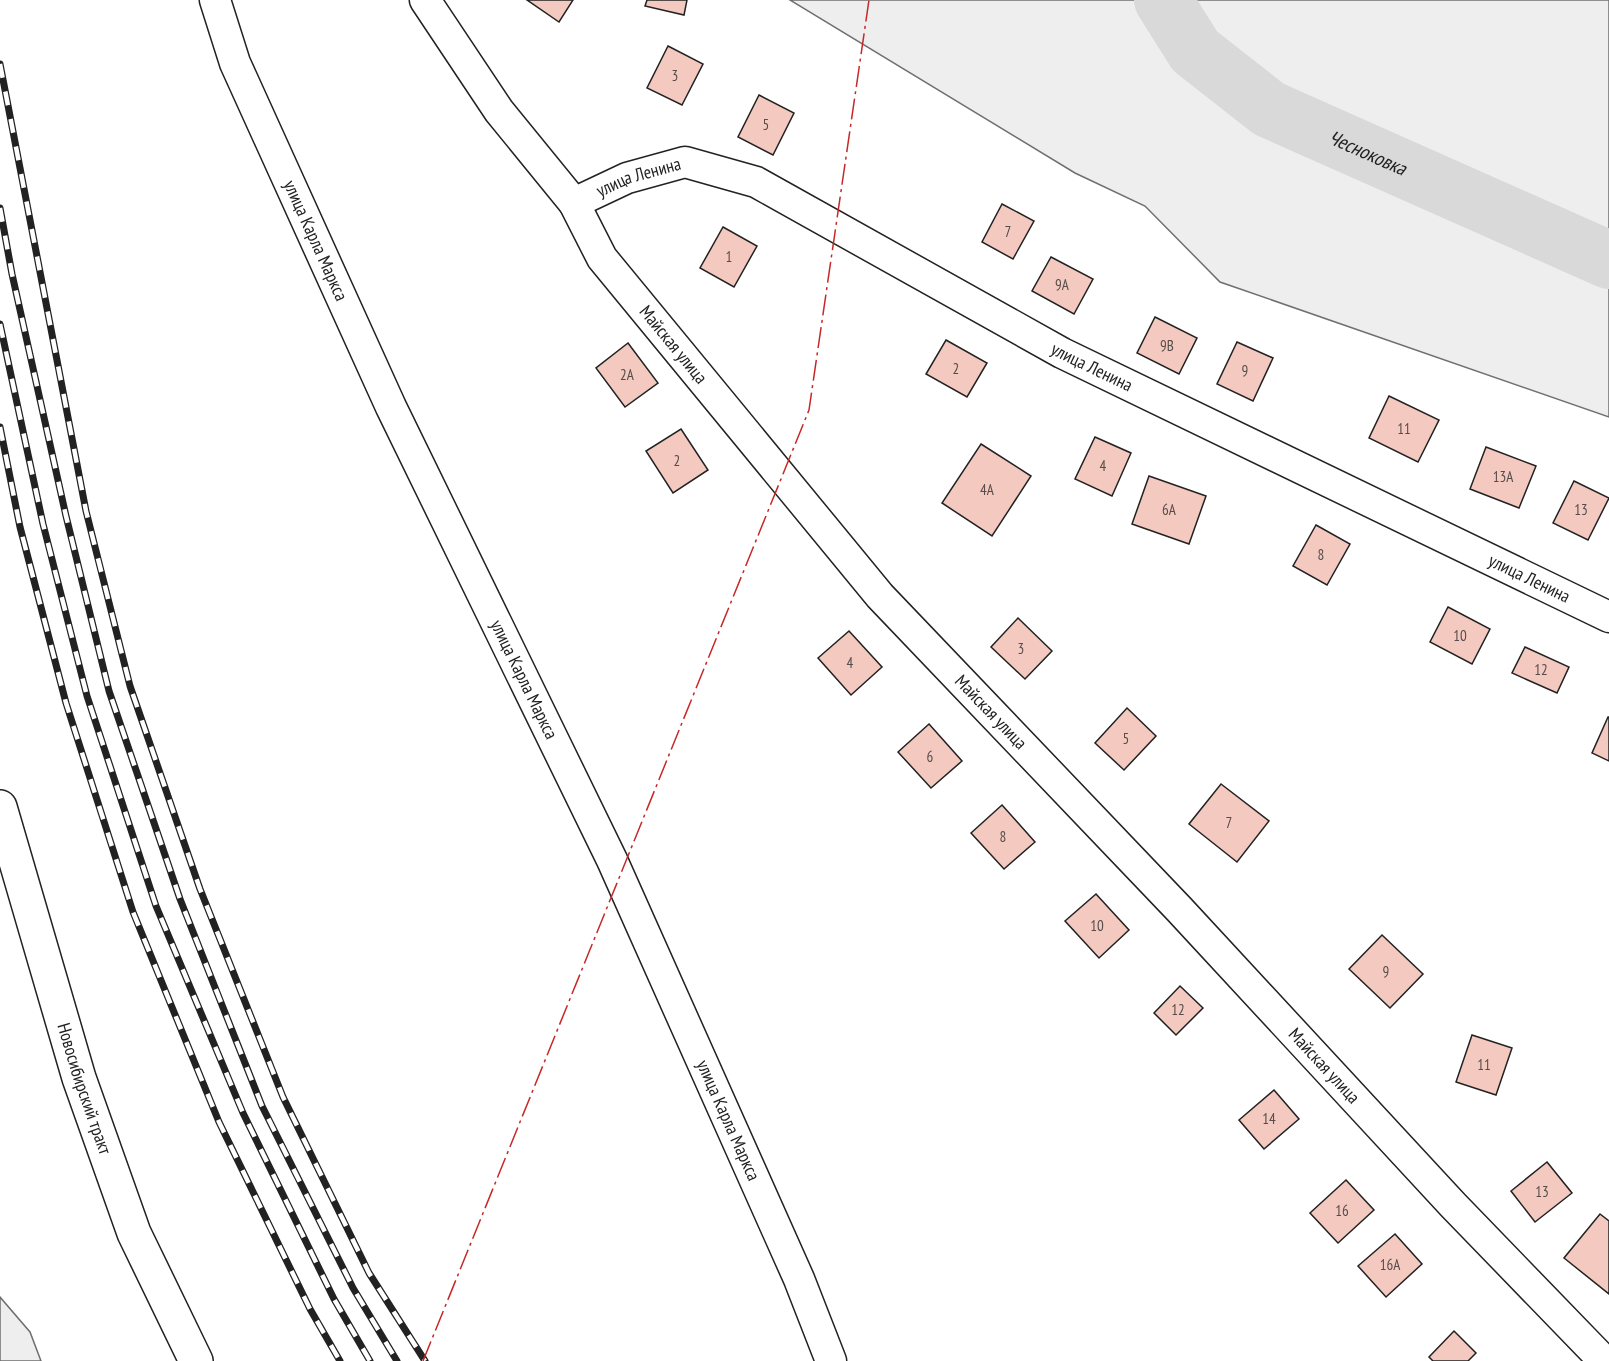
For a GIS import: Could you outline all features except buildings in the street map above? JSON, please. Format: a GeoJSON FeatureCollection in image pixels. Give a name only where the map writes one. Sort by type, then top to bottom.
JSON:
{"type":"FeatureCollection","features":[{"type":"Feature","properties":{"kind":"main road","name":"Новосибирский тракт"},"geometry":{"type":"LineString","coordinates":[[0,807],[79,1078],[134,1233],[196,1361]]}},
{"type":"Feature","properties":{"kind":"street","name":"улица Карла Маркса"},"geometry":{"type":"LineString","coordinates":[[215,0],[240,73],[391,407],[612,860],[799,1279],[831,1361]]}},
{"type":"Feature","properties":{"kind":"street","name":"Майская улица"},"geometry":{"type":"LineString","coordinates":[[424,6],[499,111],[574,203],[603,258],[880,596],[1179,909],[1453,1205],[1604,1361]]}},
{"type":"Feature","properties":{"kind":"street","name":"улица Ленина"},"geometry":{"type":"LineString","coordinates":[[574,203],[627,178],[685,162],[756,182],[1062,353],[1609,616]]}},
{"type":"Feature","properties":{"kind":"shaded area"},"geometry":{"type":"Polygon","coordinates":[[[790,0],[1609,0],[1609,417],[1220,282],[1145,206],[1075,173],[790,0]]]}},
{"type":"Feature","properties":{"kind":"shaded area"},"geometry":{"type":"Polygon","coordinates":[[[0,1297],[30,1332],[41,1361],[0,1361],[0,1297]]]}},
{"type":"Feature","properties":{"kind":"waterway","name":"Чесноковка"},"geometry":{"type":"LineString","coordinates":[[1163,0],[1195,51],[1269,109],[1609,260]]}},
{"type":"Feature","properties":{"kind":"railway"},"geometry":{"type":"LineString","coordinates":[[0,64],[86,511],[130,686],[200,889],[283,1097],[369,1273],[425,1361]]}},
{"type":"Feature","properties":{"kind":"railway"},"geometry":{"type":"LineString","coordinates":[[0,208],[12,274],[66,516],[109,691],[180,899],[262,1106],[353,1288],[397,1361]]}},
{"type":"Feature","properties":{"kind":"railway"},"geometry":{"type":"LineString","coordinates":[[0,324],[43,524],[87,696],[156,906],[243,1113],[334,1299],[370,1361]]}},
{"type":"Feature","properties":{"kind":"railway"},"geometry":{"type":"LineString","coordinates":[[0,427],[20,527],[66,703],[133,912],[219,1122],[310,1309],[340,1361]]}},
{"type":"Feature","properties":{"kind":"power"},"geometry":{"type":"LineString","coordinates":[[423,1361],[809,410],[869,0]]}}]}
